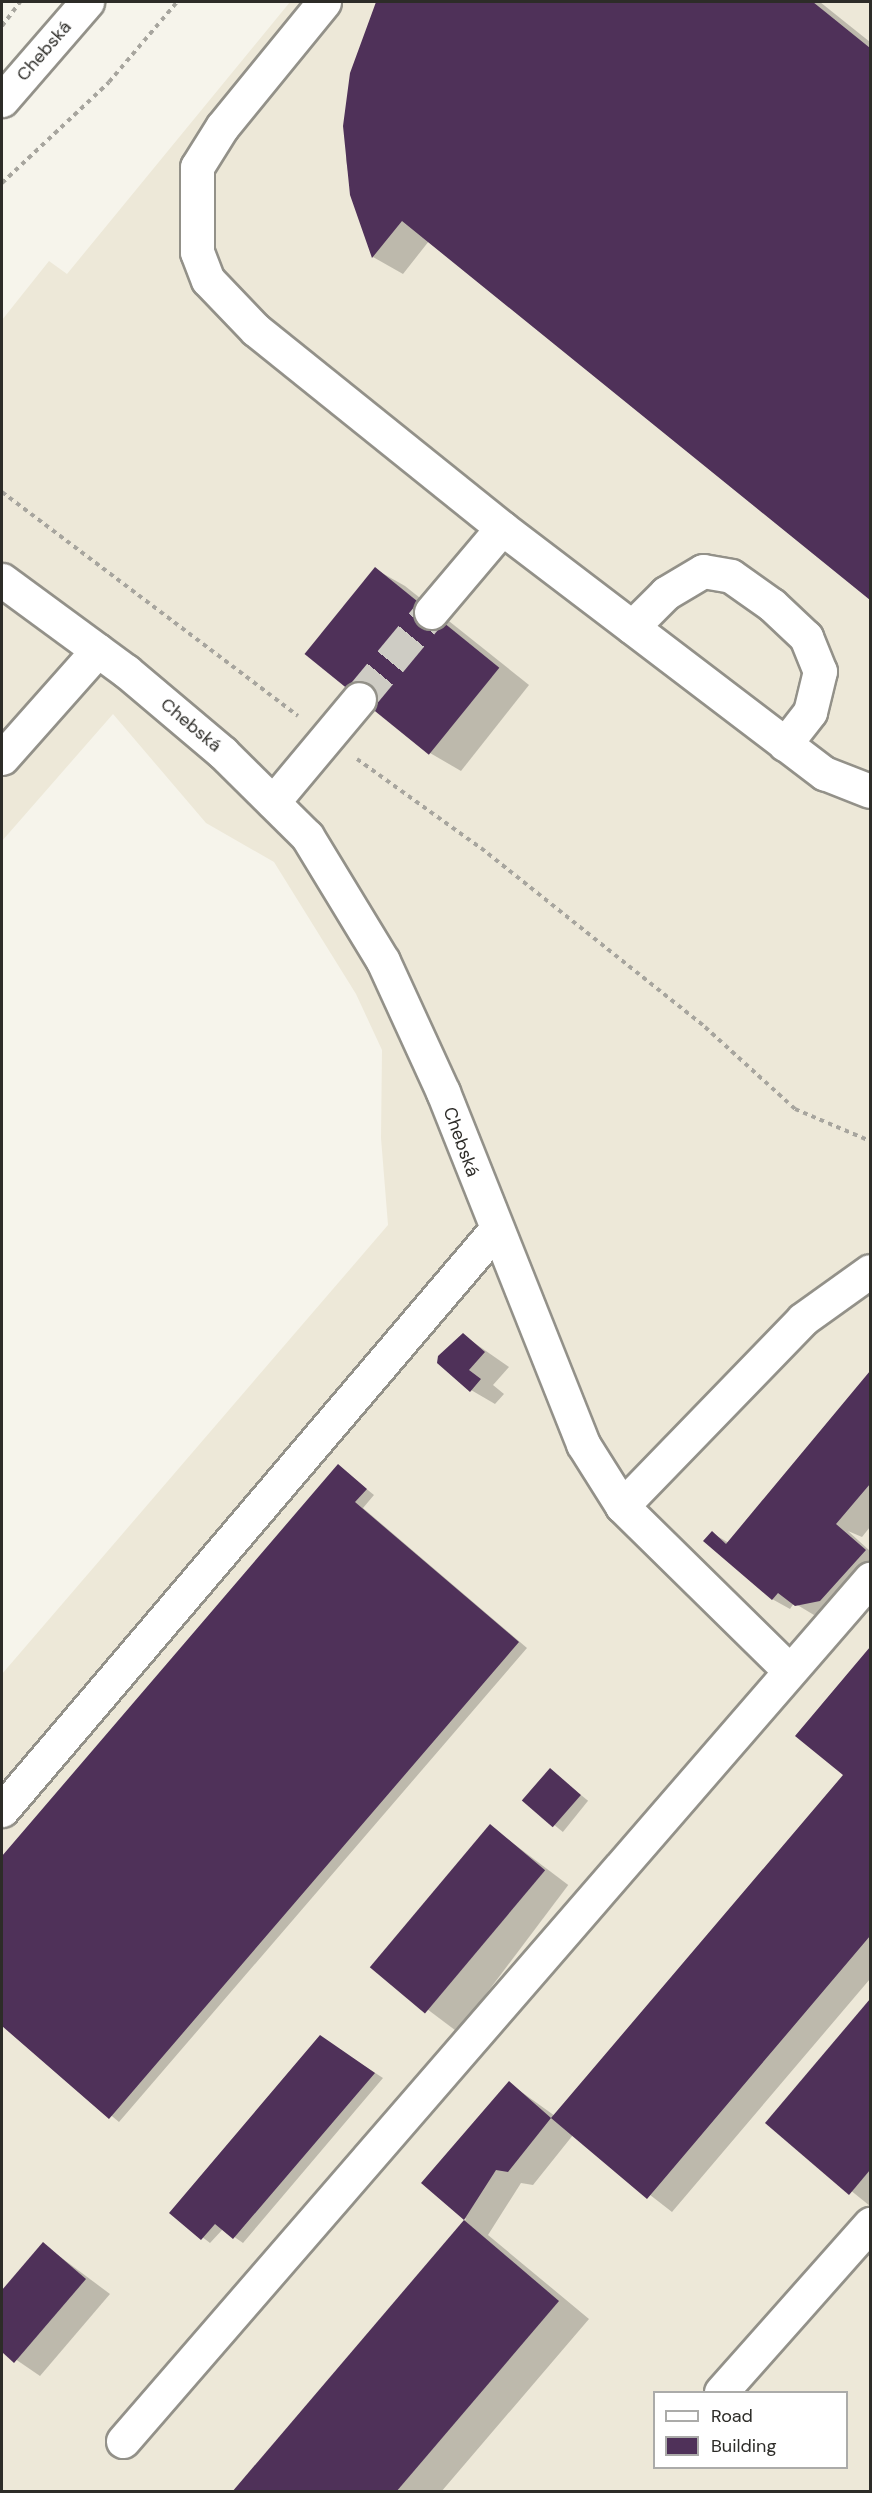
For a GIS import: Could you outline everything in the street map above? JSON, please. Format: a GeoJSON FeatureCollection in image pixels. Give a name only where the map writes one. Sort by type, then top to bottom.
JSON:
{"type":"FeatureCollection","features":[{"type":"Feature","properties":{"kind":"main road","name":"Chebská"},"geometry":{"type":"LineString","coordinates":[[2,100],[87,2]]}},
{"type":"Feature","properties":{"kind":"main road"},"geometry":{"type":"LineString","coordinates":[[324,2],[222,127],[197,167],[197,252],[208,280],[256,330],[502,528],[824,773],[870,791]]}},
{"type":"Feature","properties":{"kind":"main road"},"geometry":{"type":"LineString","coordinates":[[431,612],[502,528]]}},
{"type":"Feature","properties":{"kind":"main road"},"geometry":{"type":"LineString","coordinates":[[632,627],[666,593],[703,571],[731,576],[772,605],[806,637],[820,671],[810,712],[785,744]]}},
{"type":"Feature","properties":{"kind":"main road","name":"Chebská"},"geometry":{"type":"LineString","coordinates":[[2,580],[98,650],[223,753],[307,836],[383,961],[443,1092],[494,1232],[583,1444],[622,1506],[790,1671]]}},
{"type":"Feature","properties":{"kind":"main road"},"geometry":{"type":"LineString","coordinates":[[2,758],[98,650]]}},
{"type":"Feature","properties":{"kind":"main road"},"geometry":{"type":"LineString","coordinates":[[273,802],[359,699]]}},
{"type":"Feature","properties":{"kind":"main road"},"geometry":{"type":"LineString","coordinates":[[2,1809],[494,1232]]}},
{"type":"Feature","properties":{"kind":"main road"},"geometry":{"type":"LineString","coordinates":[[622,1506],[803,1319],[870,1271]]}},
{"type":"Feature","properties":{"kind":"main road"},"geometry":{"type":"LineString","coordinates":[[123,2441],[870,1579]]}},
{"type":"Feature","properties":{"kind":"main road"},"geometry":{"type":"LineString","coordinates":[[722,2391],[870,2224]]}},
{"type":"Feature","properties":{"kind":"path"},"geometry":{"type":"LineString","coordinates":[[2,26],[20,2]]}},
{"type":"Feature","properties":{"kind":"path"},"geometry":{"type":"LineString","coordinates":[[2,183],[109,82],[177,2]]}},
{"type":"Feature","properties":{"kind":"path"},"geometry":{"type":"LineString","coordinates":[[2,492],[326,737],[481,848],[705,1027],[795,1109],[870,1141]]}},
{"type":"Feature","properties":{"kind":"shaded area"},"geometry":{"type":"Polygon","coordinates":[[[290,2],[870,2],[870,2491],[2,2491],[2,1674],[388,1225],[381,1138],[382,1050],[356,994],[274,862],[206,823],[113,714],[2,841],[2,320],[49,261],[67,274],[290,2]]]}},
{"type":"Feature","properties":{"kind":"building"},"geometry":{"type":"Polygon","coordinates":[[[376,2],[813,2],[870,48],[870,600],[402,221],[372,258],[350,195],[343,126],[350,73],[376,2]]]}},
{"type":"Feature","properties":{"kind":"building"},"geometry":{"type":"Polygon","coordinates":[[[375,567],[499,668],[429,755],[305,654],[375,567]]]}},
{"type":"Feature","properties":{"kind":"building"},"geometry":{"type":"Polygon","coordinates":[[[463,1333],[485,1352],[469,1370],[481,1379],[470,1392],[437,1363],[438,1356],[463,1333]]]}},
{"type":"Feature","properties":{"kind":"building"},"geometry":{"type":"Polygon","coordinates":[[[870,1371],[870,1484],[836,1524],[866,1550],[820,1601],[795,1606],[778,1593],[772,1600],[703,1541],[712,1531],[726,1544],[870,1371]]]}},
{"type":"Feature","properties":{"kind":"building"},"geometry":{"type":"Polygon","coordinates":[[[338,1464],[367,1489],[355,1502],[519,1642],[109,2119],[2,2026],[2,1856],[338,1464]]]}},
{"type":"Feature","properties":{"kind":"building"},"geometry":{"type":"Polygon","coordinates":[[[870,1647],[870,1936],[647,2199],[551,2118],[843,1775],[795,1736],[870,1647]]]}},
{"type":"Feature","properties":{"kind":"building"},"geometry":{"type":"Polygon","coordinates":[[[550,1768],[581,1795],[553,1827],[522,1800],[550,1768]]]}},
{"type":"Feature","properties":{"kind":"building"},"geometry":{"type":"Polygon","coordinates":[[[490,1824],[545,1870],[425,2014],[370,1967],[490,1824]]]}},
{"type":"Feature","properties":{"kind":"building"},"geometry":{"type":"Polygon","coordinates":[[[870,1999],[870,2170],[849,2195],[765,2123],[870,1999]]]}},
{"type":"Feature","properties":{"kind":"building"},"geometry":{"type":"Polygon","coordinates":[[[320,2035],[375,2073],[233,2239],[215,2224],[201,2240],[169,2213],[320,2035]]]}},
{"type":"Feature","properties":{"kind":"building"},"geometry":{"type":"Polygon","coordinates":[[[509,2081],[551,2118],[508,2172],[496,2170],[464,2220],[421,2183],[509,2081]]]}},
{"type":"Feature","properties":{"kind":"building"},"geometry":{"type":"Polygon","coordinates":[[[464,2220],[559,2301],[396,2492],[232,2492],[464,2220]]]}},
{"type":"Feature","properties":{"kind":"building"},"geometry":{"type":"Polygon","coordinates":[[[43,2242],[86,2279],[14,2363],[2,2352],[2,2290],[43,2242]]]}},
{"type":"Feature","properties":{"kind":"tunnel"},"geometry":{"type":"LineString","coordinates":[[359,699],[431,612]]}}]}
